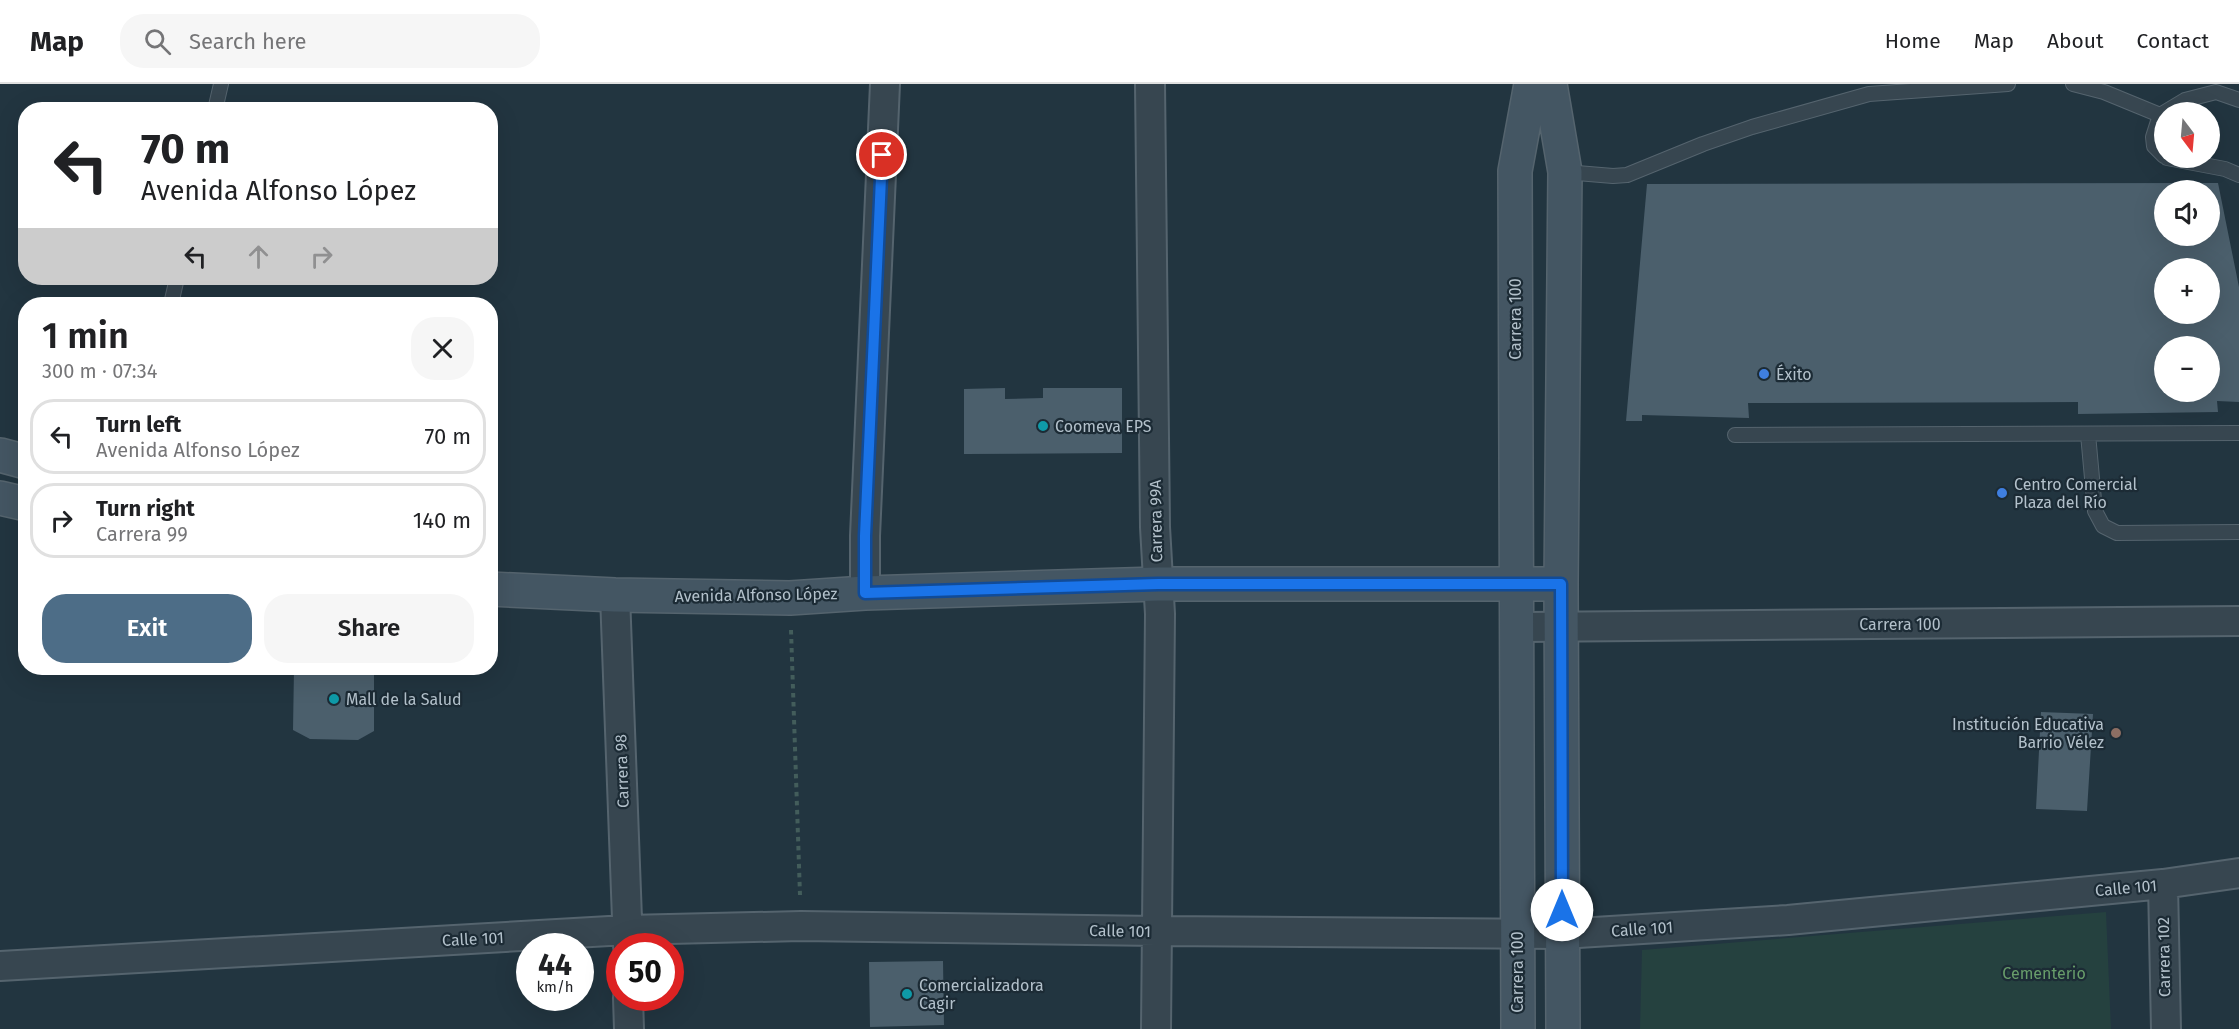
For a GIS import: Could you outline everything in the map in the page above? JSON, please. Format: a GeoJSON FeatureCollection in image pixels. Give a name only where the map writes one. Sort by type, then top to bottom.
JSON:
{"type":"FeatureCollection","features":[{"type":"Feature","properties":{"kind":"main road","name":"Carrera 100"},"geometry":{"type":"LineString","coordinates":[[1518,1029],[1515,171],[1531,84]]}},
{"type":"Feature","properties":{"kind":"main road"},"geometry":{"type":"LineString","coordinates":[[1550,84],[1565,172],[1561,584],[1563,1029]]}},
{"type":"Feature","properties":{"kind":"main road"},"geometry":{"type":"LineString","coordinates":[[0,455],[18,460]]}},
{"type":"Feature","properties":{"kind":"main road"},"geometry":{"type":"LineString","coordinates":[[0,498],[18,502]]}},
{"type":"Feature","properties":{"kind":"main road","name":"Avenida Alfonso López"},"geometry":{"type":"LineString","coordinates":[[498,589],[615,595],[790,598],[865,593],[1158,584],[1561,584]]}},
{"type":"Feature","properties":{"kind":"street"},"geometry":{"type":"LineString","coordinates":[[865,593],[865,536],[885,84]]}},
{"type":"Feature","properties":{"kind":"street","name":"Carrera 99A"},"geometry":{"type":"LineString","coordinates":[[1150,84],[1155,527],[1160,625],[1156,1029]]}},
{"type":"Feature","properties":{"kind":"street","name":"Carrera 98"},"geometry":{"type":"LineString","coordinates":[[615,595],[627,933]]}},
{"type":"Feature","properties":{"kind":"street","name":"Carrera 100"},"geometry":{"type":"LineString","coordinates":[[1516,627],[2239,621]]}},
{"type":"Feature","properties":{"kind":"street","name":"Calle 101"},"geometry":{"type":"LineString","coordinates":[[684,934],[801,926],[1562,934],[1788,920],[2163,884],[2239,873]]}},
{"type":"Feature","properties":{"kind":"street","name":"Carrera 102"},"geometry":{"type":"LineString","coordinates":[[2163,884],[2166,1029]]}},
{"type":"Feature","properties":{"kind":"street","name":"Calle 101"},"geometry":{"type":"LineString","coordinates":[[0,966],[606,939]]}},
{"type":"Feature","properties":{"kind":"street"},"geometry":{"type":"LineString","coordinates":[[628,1011],[629,1029]]}},
{"type":"Feature","properties":{"kind":"lane"},"geometry":{"type":"LineString","coordinates":[[217,102],[221,84]]}},
{"type":"Feature","properties":{"kind":"lane"},"geometry":{"type":"LineString","coordinates":[[1565,172],[1627,175],[1752,127],[1869,94],[2008,84]]}},
{"type":"Feature","properties":{"kind":"lane"},"geometry":{"type":"LineString","coordinates":[[2073,84],[2104,92],[2154,113]]}},
{"type":"Feature","properties":{"kind":"lane"},"geometry":{"type":"LineString","coordinates":[[2182,102],[2216,92],[2239,100]]}},
{"type":"Feature","properties":{"kind":"lane"},"geometry":{"type":"LineString","coordinates":[[2220,168],[2239,175]]}},
{"type":"Feature","properties":{"kind":"lane"},"geometry":{"type":"LineString","coordinates":[[1735,435],[2239,433]]}},
{"type":"Feature","properties":{"kind":"lane"},"geometry":{"type":"LineString","coordinates":[[2088,434],[2095,510],[2103,526],[2117,533],[2239,532]]}},
{"type":"Feature","properties":{"kind":"path"},"geometry":{"type":"LineString","coordinates":[[790,598],[801,926]]}},
{"type":"Feature","properties":{"kind":"green space","name":"Cementerio"},"geometry":{"type":"Polygon","coordinates":[[[2106,912],[2111,1029],[1640,1029],[1642,950],[2106,912]]]}},
{"type":"Feature","properties":{"kind":"building"},"geometry":{"type":"Polygon","coordinates":[[[2154,183],[2154,246],[2220,246],[2220,193],[2239,287],[2239,402],[2220,401],[2220,336],[2154,336],[2154,402],[2217,402],[2218,412],[2078,414],[2078,402],[1748,403],[1749,418],[1642,415],[1642,421],[1626,421],[1647,184],[2154,183]]]}},
{"type":"Feature","properties":{"kind":"building","name":"Coomeva EPS"},"geometry":{"type":"Polygon","coordinates":[[[1005,388],[1005,399],[1043,398],[1043,388],[1122,388],[1122,453],[964,454],[964,389],[1005,388]]]}},
{"type":"Feature","properties":{"kind":"building","name":"Mall de la Salud"},"geometry":{"type":"Polygon","coordinates":[[[294,675],[374,675],[374,731],[358,740],[310,739],[293,730],[294,675]]]}},
{"type":"Feature","properties":{"kind":"building"},"geometry":{"type":"Polygon","coordinates":[[[2041,712],[2093,714],[2087,811],[2036,809],[2041,712]]]}},
{"type":"Feature","properties":{"kind":"building","name":"Comercializadora Cagir"},"geometry":{"type":"Polygon","coordinates":[[[943,961],[944,1025],[870,1027],[869,962],[943,961]]]}},
{"type":"Feature","properties":{"kind":"place","name":"Éxito"},"geometry":{"type":"Point","coordinates":[1764,374]}},
{"type":"Feature","properties":{"kind":"place","name":"Coomeva EPS"},"geometry":{"type":"Point","coordinates":[1043,426]}},
{"type":"Feature","properties":{"kind":"place","name":"Centro Comercial Plaza del Río"},"geometry":{"type":"Point","coordinates":[2002,493]}},
{"type":"Feature","properties":{"kind":"place","name":"Mall de la Salud"},"geometry":{"type":"Point","coordinates":[334,699]}},
{"type":"Feature","properties":{"kind":"place","name":"Institución Educativa Barrio Vélez"},"geometry":{"type":"Point","coordinates":[2116,733]}},
{"type":"Feature","properties":{"kind":"place","name":"Comercializadora Cagir"},"geometry":{"type":"Point","coordinates":[907,994]}},
{"type":"Feature","properties":{"kind":"route"},"geometry":{"type":"LineString","coordinates":[[882,155],[865,536],[865,593],[1158,584],[1561,584],[1562,910]]}}]}
